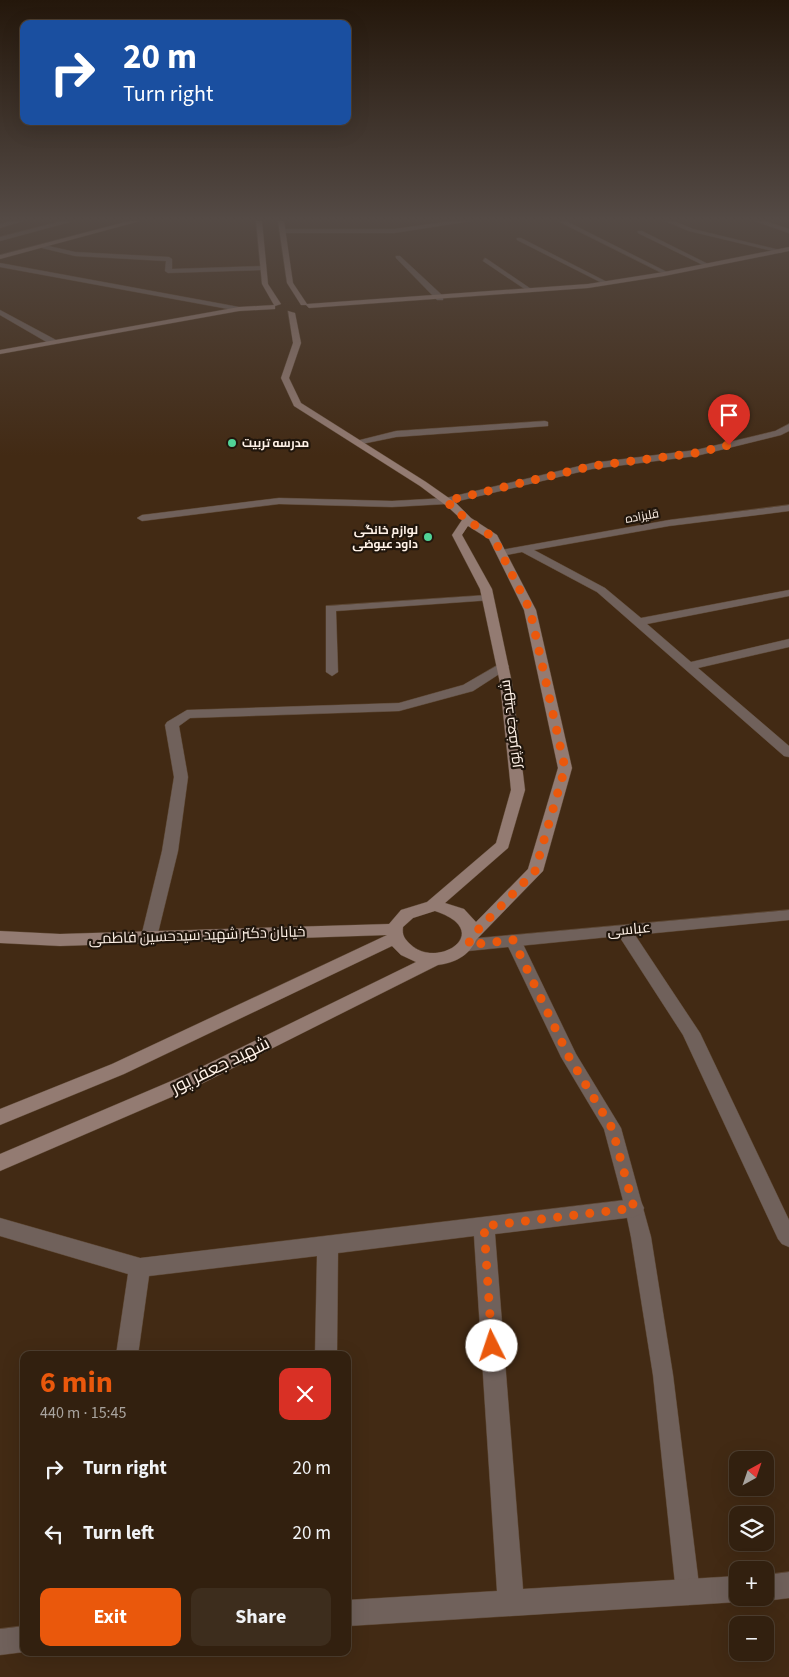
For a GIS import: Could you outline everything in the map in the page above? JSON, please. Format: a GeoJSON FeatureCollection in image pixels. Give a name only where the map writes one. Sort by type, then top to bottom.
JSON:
{"type":"FeatureCollection","features":[{"type":"Feature","properties":{"kind":"street"},"geometry":{"type":"LineString","coordinates":[[182,299],[239,310]]}},
{"type":"Feature","properties":{"kind":"street"},"geometry":{"type":"LineString","coordinates":[[272,299],[274,310],[291,313],[308,309],[302,299]]}},
{"type":"Feature","properties":{"kind":"street"},"geometry":{"type":"LineString","coordinates":[[0,352],[288,302],[306,304],[412,299]]}},
{"type":"Feature","properties":{"kind":"street"},"geometry":{"type":"LineString","coordinates":[[0,312],[53,342]]}},
{"type":"Feature","properties":{"kind":"street"},"geometry":{"type":"LineString","coordinates":[[291,313],[297,344],[285,378],[297,404],[446,501],[467,520],[493,537],[530,610],[565,768],[535,871],[461,952],[436,959],[422,958],[410,954],[401,947],[395,933]]}},
{"type":"Feature","properties":{"kind":"street"},"geometry":{"type":"LineString","coordinates":[[357,442],[396,434],[545,424]]}},
{"type":"Feature","properties":{"kind":"street"},"geometry":{"type":"LineString","coordinates":[[142,518],[279,501],[392,504],[446,501],[592,466],[696,453],[778,432],[789,427]]}},
{"type":"Feature","properties":{"kind":"street"},"geometry":{"type":"LineString","coordinates":[[778,432],[789,432]]}},
{"type":"Feature","properties":{"kind":"street","name":"قلیزاده"},"geometry":{"type":"LineString","coordinates":[[501,553],[669,524],[789,508]]}},
{"type":"Feature","properties":{"kind":"street","name":"شهید جعفر پور"},"geometry":{"type":"LineString","coordinates":[[432,906],[503,845],[518,790],[503,666],[486,589],[457,535],[467,520]]}},
{"type":"Feature","properties":{"kind":"street"},"geometry":{"type":"LineString","coordinates":[[524,549],[601,590],[786,747]]}},
{"type":"Feature","properties":{"kind":"street"},"geometry":{"type":"LineString","coordinates":[[639,622],[789,593]]}},
{"type":"Feature","properties":{"kind":"street"},"geometry":{"type":"LineString","coordinates":[[332,672],[330,608],[488,598]]}},
{"type":"Feature","properties":{"kind":"street"},"geometry":{"type":"LineString","coordinates":[[690,666],[789,642]]}},
{"type":"Feature","properties":{"kind":"street"},"geometry":{"type":"LineString","coordinates":[[149,937],[170,851],[181,777],[172,725],[187,714],[399,707],[468,688],[503,666]]}},
{"type":"Feature","properties":{"kind":"street"},"geometry":{"type":"LineString","coordinates":[[0,1117],[118,1069],[395,933],[405,914],[414,910],[432,906],[447,908],[465,918],[471,927],[470,941]]}},
{"type":"Feature","properties":{"kind":"street","name":"عباسی"},"geometry":{"type":"LineString","coordinates":[[470,941],[513,940],[789,916]]}},
{"type":"Feature","properties":{"kind":"street"},"geometry":{"type":"LineString","coordinates":[[623,929],[691,1032],[780,1224],[789,1238]]}},
{"type":"Feature","properties":{"kind":"street","name":"خیابان دکتر شهید سیدحسین فاطمی"},"geometry":{"type":"LineString","coordinates":[[0,936],[60,940],[395,933]]}},
{"type":"Feature","properties":{"kind":"street","name":"شهید جعفر پور"},"geometry":{"type":"LineString","coordinates":[[0,1163],[190,1081],[436,959]]}},
{"type":"Feature","properties":{"kind":"street"},"geometry":{"type":"LineString","coordinates":[[0,1227],[140,1268],[634,1208]]}},
{"type":"Feature","properties":{"kind":"street"},"geometry":{"type":"LineString","coordinates":[[484,1226],[511,1603]]}},
{"type":"Feature","properties":{"kind":"street"},"geometry":{"type":"LineString","coordinates":[[326,1351],[328,1246]]}},
{"type":"Feature","properties":{"kind":"street"},"geometry":{"type":"LineString","coordinates":[[129,1351],[140,1268]]}},
{"type":"Feature","properties":{"kind":"street"},"geometry":{"type":"LineString","coordinates":[[774,1587],[789,1586]]}},
{"type":"Feature","properties":{"kind":"street"},"geometry":{"type":"LineString","coordinates":[[351,1613],[729,1590]]}},
{"type":"Feature","properties":{"kind":"street"},"geometry":{"type":"LineString","coordinates":[[0,1642],[20,1640]]}},
{"type":"Feature","properties":{"kind":"lane"},"geometry":{"type":"LineString","coordinates":[[513,940],[569,1057],[612,1128],[634,1208],[642,1238],[664,1375],[688,1593]]}},
{"type":"Feature","properties":{"kind":"place","name":"مدرسه تربیت"},"geometry":{"type":"Point","coordinates":[232,443]}},
{"type":"Feature","properties":{"kind":"place","name":"لوازم خانگی داود عیوضی"},"geometry":{"type":"Point","coordinates":[428,537]}},
{"type":"Feature","properties":{"kind":"route"},"geometry":{"type":"LineString","coordinates":[[492,1346],[484,1226],[634,1208],[612,1128],[569,1057],[513,940],[468,945],[472,936],[535,871],[565,768],[530,610],[493,537],[467,520],[446,501],[592,466],[696,453],[729,445]]}}]}
